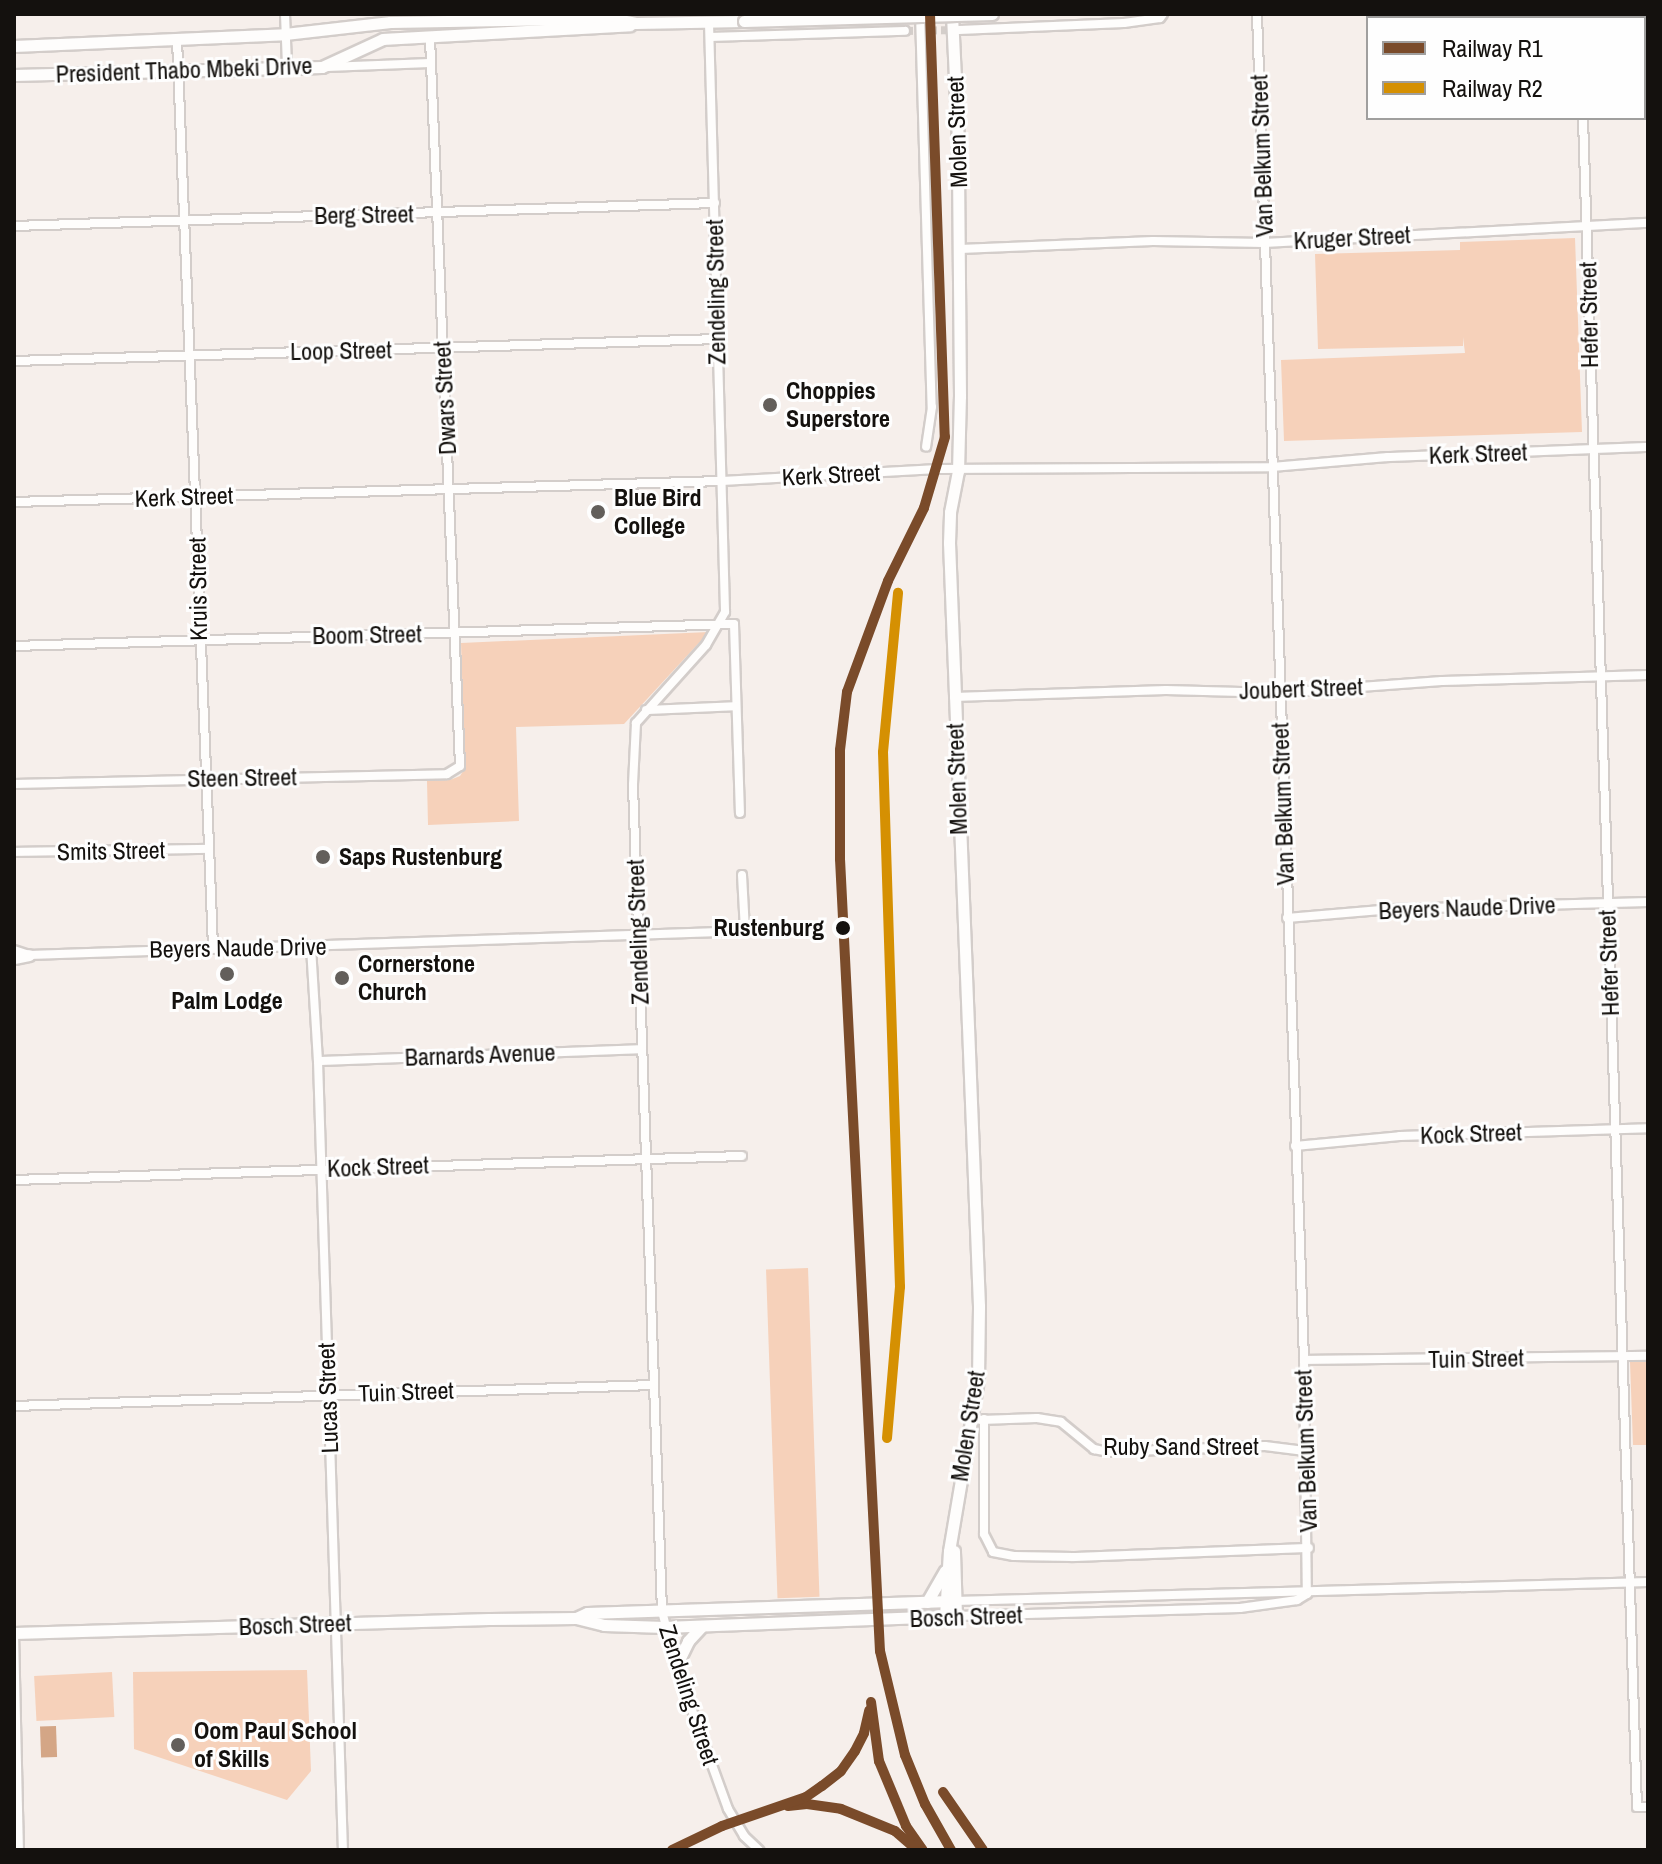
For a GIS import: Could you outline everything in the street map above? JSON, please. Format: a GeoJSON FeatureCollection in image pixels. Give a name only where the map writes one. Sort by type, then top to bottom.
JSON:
{"type":"FeatureCollection","features":[{"type":"Feature","properties":{"kind":"street"},"geometry":{"type":"LineString","coordinates":[[285,14],[287,67]]}},
{"type":"Feature","properties":{"kind":"street","name":"Molen Street"},"geometry":{"type":"LineString","coordinates":[[920,14],[932,407],[926,447]]}},
{"type":"Feature","properties":{"kind":"street","name":"Molen Street"},"geometry":{"type":"LineString","coordinates":[[951,1543],[978,1379],[979,1231],[954,697],[950,527],[958,471],[960,249],[952,14]]}},
{"type":"Feature","properties":{"kind":"street","name":"President Thabo Mbeki Drive"},"geometry":{"type":"LineString","coordinates":[[14,75],[322,67],[383,39],[602,29],[635,23],[992,14]]}},
{"type":"Feature","properties":{"kind":"street"},"geometry":{"type":"LineString","coordinates":[[959,30],[1124,23],[1160,18],[1163,14]]}},
{"type":"Feature","properties":{"kind":"street","name":"Van Belkum Street"},"geometry":{"type":"LineString","coordinates":[[1257,14],[1304,1360],[1309,1548],[1307,1594]]}},
{"type":"Feature","properties":{"kind":"street"},"geometry":{"type":"LineString","coordinates":[[602,29],[610,16]]}},
{"type":"Feature","properties":{"kind":"street","name":"President Thabo Mbeki Drive"},"geometry":{"type":"LineString","coordinates":[[14,46],[285,34],[390,22],[610,16],[635,23]]}},
{"type":"Feature","properties":{"kind":"street","name":"Zendeling Street"},"geometry":{"type":"LineString","coordinates":[[709,23],[725,612],[720,625],[646,710],[633,737],[637,936],[664,1627],[728,1809],[744,1836],[759,1850]]}},
{"type":"Feature","properties":{"kind":"street"},"geometry":{"type":"LineString","coordinates":[[710,37],[905,31]]}},
{"type":"Feature","properties":{"kind":"street","name":"Dwars Street"},"geometry":{"type":"LineString","coordinates":[[430,37],[460,759]]}},
{"type":"Feature","properties":{"kind":"street","name":"Kruis Street"},"geometry":{"type":"LineString","coordinates":[[177,39],[213,947]]}},
{"type":"Feature","properties":{"kind":"street"},"geometry":{"type":"LineString","coordinates":[[322,67],[430,63]]}},
{"type":"Feature","properties":{"kind":"street","name":"Hefer Street"},"geometry":{"type":"LineString","coordinates":[[1583,120],[1614,1130],[1633,1582],[1637,1807],[1648,1807]]}},
{"type":"Feature","properties":{"kind":"street","name":"Berg Street"},"geometry":{"type":"LineString","coordinates":[[14,226],[715,203]]}},
{"type":"Feature","properties":{"kind":"street","name":"Kruger Street"},"geometry":{"type":"LineString","coordinates":[[960,249],[1153,241],[1264,243],[1648,223]]}},
{"type":"Feature","properties":{"kind":"street","name":"Loop Street"},"geometry":{"type":"LineString","coordinates":[[14,361],[717,339]]}},
{"type":"Feature","properties":{"kind":"street","name":"Kerk Street"},"geometry":{"type":"LineString","coordinates":[[14,502],[722,481],[938,469],[1272,467],[1388,457],[1648,447]]}},
{"type":"Feature","properties":{"kind":"street"},"geometry":{"type":"LineString","coordinates":[[720,625],[734,624],[740,813]]}},
{"type":"Feature","properties":{"kind":"street","name":"Boom Street"},"geometry":{"type":"LineString","coordinates":[[14,646],[720,625]]}},
{"type":"Feature","properties":{"kind":"street","name":"Joubert Street"},"geometry":{"type":"LineString","coordinates":[[954,697],[1166,690],[1279,693],[1442,681],[1648,675]]}},
{"type":"Feature","properties":{"kind":"street"},"geometry":{"type":"LineString","coordinates":[[646,710],[736,706]]}},
{"type":"Feature","properties":{"kind":"street","name":"Steen Street"},"geometry":{"type":"LineString","coordinates":[[14,784],[447,774],[457,769],[460,759]]}},
{"type":"Feature","properties":{"kind":"street","name":"Smits Street"},"geometry":{"type":"LineString","coordinates":[[14,852],[209,849]]}},
{"type":"Feature","properties":{"kind":"street","name":"Beyers Naude Drive"},"geometry":{"type":"LineString","coordinates":[[14,950],[29,955],[748,931],[742,875]]}},
{"type":"Feature","properties":{"kind":"street","name":"Beyers Naude Drive"},"geometry":{"type":"LineString","coordinates":[[1287,918],[1393,909],[1648,902]]}},
{"type":"Feature","properties":{"kind":"street","name":"Lucas Street"},"geometry":{"type":"LineString","coordinates":[[311,947],[318,1061],[343,1850]]}},
{"type":"Feature","properties":{"kind":"street"},"geometry":{"type":"LineString","coordinates":[[14,958],[29,955]]}},
{"type":"Feature","properties":{"kind":"street","name":"Barnards Avenue"},"geometry":{"type":"LineString","coordinates":[[318,1061],[642,1049]]}},
{"type":"Feature","properties":{"kind":"street","name":"Kock Street"},"geometry":{"type":"LineString","coordinates":[[1295,1146],[1400,1136],[1648,1128]]}},
{"type":"Feature","properties":{"kind":"street","name":"Kock Street"},"geometry":{"type":"LineString","coordinates":[[14,1180],[742,1156]]}},
{"type":"Feature","properties":{"kind":"street","name":"Tuin Street"},"geometry":{"type":"LineString","coordinates":[[1304,1360],[1648,1356]]}},
{"type":"Feature","properties":{"kind":"street","name":"Tuin Street"},"geometry":{"type":"LineString","coordinates":[[14,1406],[654,1385]]}},
{"type":"Feature","properties":{"kind":"street","name":"Ruby Sand Street"},"geometry":{"type":"LineString","coordinates":[[970,1421],[1037,1418],[1061,1422],[1088,1445],[1108,1452],[1265,1446],[1305,1451]]}},
{"type":"Feature","properties":{"kind":"street"},"geometry":{"type":"LineString","coordinates":[[984,1419],[984,1534],[993,1552],[1014,1556],[1073,1557],[1309,1548]]}},
{"type":"Feature","properties":{"kind":"street"},"geometry":{"type":"LineString","coordinates":[[950,1601],[947,1568],[951,1543]]}},
{"type":"Feature","properties":{"kind":"street"},"geometry":{"type":"LineString","coordinates":[[950,1616],[951,1543]]}},
{"type":"Feature","properties":{"kind":"street"},"geometry":{"type":"LineString","coordinates":[[927,1602],[947,1568]]}},
{"type":"Feature","properties":{"kind":"street","name":"Bosch Street"},"geometry":{"type":"LineString","coordinates":[[576,1618],[587,1613],[1297,1589],[1307,1594],[1648,1582]]}},
{"type":"Feature","properties":{"kind":"street","name":"Bosch Street"},"geometry":{"type":"LineString","coordinates":[[14,1632],[576,1618],[604,1625],[701,1627],[1240,1608],[1297,1600],[1307,1594]]}},
{"type":"Feature","properties":{"kind":"street"},"geometry":{"type":"LineString","coordinates":[[676,1666],[688,1641],[701,1627]]}},
{"type":"Feature","properties":{"kind":"street"},"geometry":{"type":"LineString","coordinates":[[14,1632],[19,1850]]}},
{"type":"Feature","properties":{"kind":"shaded area"},"geometry":{"type":"Polygon","coordinates":[[[1575,238],[1582,432],[1284,441],[1281,360],[1465,353],[1463,337],[1463,346],[1318,349],[1315,254],[1460,250],[1460,242],[1575,238]]]}},
{"type":"Feature","properties":{"kind":"shaded area"},"geometry":{"type":"Polygon","coordinates":[[[709,632],[624,724],[516,727],[519,821],[428,825],[427,781],[450,780],[460,776],[465,768],[461,643],[709,632]]]}},
{"type":"Feature","properties":{"kind":"shaded area"},"geometry":{"type":"Polygon","coordinates":[[[808,1268],[819,1597],[778,1598],[766,1269],[808,1268]]]}},
{"type":"Feature","properties":{"kind":"shaded area"},"geometry":{"type":"Polygon","coordinates":[[[1630,1362],[1648,1362],[1648,1445],[1633,1445],[1630,1362]]]}},
{"type":"Feature","properties":{"kind":"shaded area"},"geometry":{"type":"Polygon","coordinates":[[[307,1670],[311,1771],[287,1800],[134,1749],[133,1672],[307,1670]]]}},
{"type":"Feature","properties":{"kind":"shaded area"},"geometry":{"type":"Polygon","coordinates":[[[112,1672],[114,1717],[36,1721],[34,1676],[112,1672]]]}},
{"type":"Feature","properties":{"kind":"shaded area"},"geometry":{"type":"Polygon","coordinates":[[[56,1726],[57,1757],[41,1758],[40,1727],[56,1726]]]}},
{"type":"Feature","properties":{"kind":"tunnel"},"geometry":{"type":"LineString","coordinates":[[905,31],[958,30]]}},
{"type":"Feature","properties":{"kind":"rail line","name":"R1"},"geometry":{"type":"LineString","coordinates":[[930,14],[945,437],[924,508],[888,581],[847,692],[840,750],[840,859],[880,1651],[905,1755],[925,1804],[951,1850]]}},
{"type":"Feature","properties":{"kind":"rail line","name":"R2"},"geometry":{"type":"LineString","coordinates":[[887,1438],[900,1287],[883,752],[898,593]]}},
{"type":"Feature","properties":{"kind":"rail line","name":"R1"},"geometry":{"type":"LineString","coordinates":[[871,1702],[879,1761],[906,1826],[923,1850]]}},
{"type":"Feature","properties":{"kind":"rail line","name":"R1"},"geometry":{"type":"LineString","coordinates":[[672,1850],[722,1826],[806,1797],[822,1786],[841,1771],[855,1751],[864,1733],[869,1711]]}},
{"type":"Feature","properties":{"kind":"rail line","name":"R1"},"geometry":{"type":"LineString","coordinates":[[943,1792],[983,1850]]}},
{"type":"Feature","properties":{"kind":"rail line","name":"R1"},"geometry":{"type":"LineString","coordinates":[[788,1806],[807,1804],[841,1809],[895,1831],[917,1850]]}},
{"type":"Feature","properties":{"kind":"place","name":"Choppies Superstore"},"geometry":{"type":"Point","coordinates":[770,405]}},
{"type":"Feature","properties":{"kind":"place","name":"Blue Bird College"},"geometry":{"type":"Point","coordinates":[598,512]}},
{"type":"Feature","properties":{"kind":"place","name":"Saps Rustenburg"},"geometry":{"type":"Point","coordinates":[323,857]}},
{"type":"Feature","properties":{"kind":"place","name":"Rustenburg"},"geometry":{"type":"Point","coordinates":[843,928]}},
{"type":"Feature","properties":{"kind":"place","name":"Palm Lodge"},"geometry":{"type":"Point","coordinates":[227,974]}},
{"type":"Feature","properties":{"kind":"place","name":"Cornerstone Church"},"geometry":{"type":"Point","coordinates":[342,978]}},
{"type":"Feature","properties":{"kind":"place","name":"Oom Paul School of Skills"},"geometry":{"type":"Point","coordinates":[178,1745]}}]}
